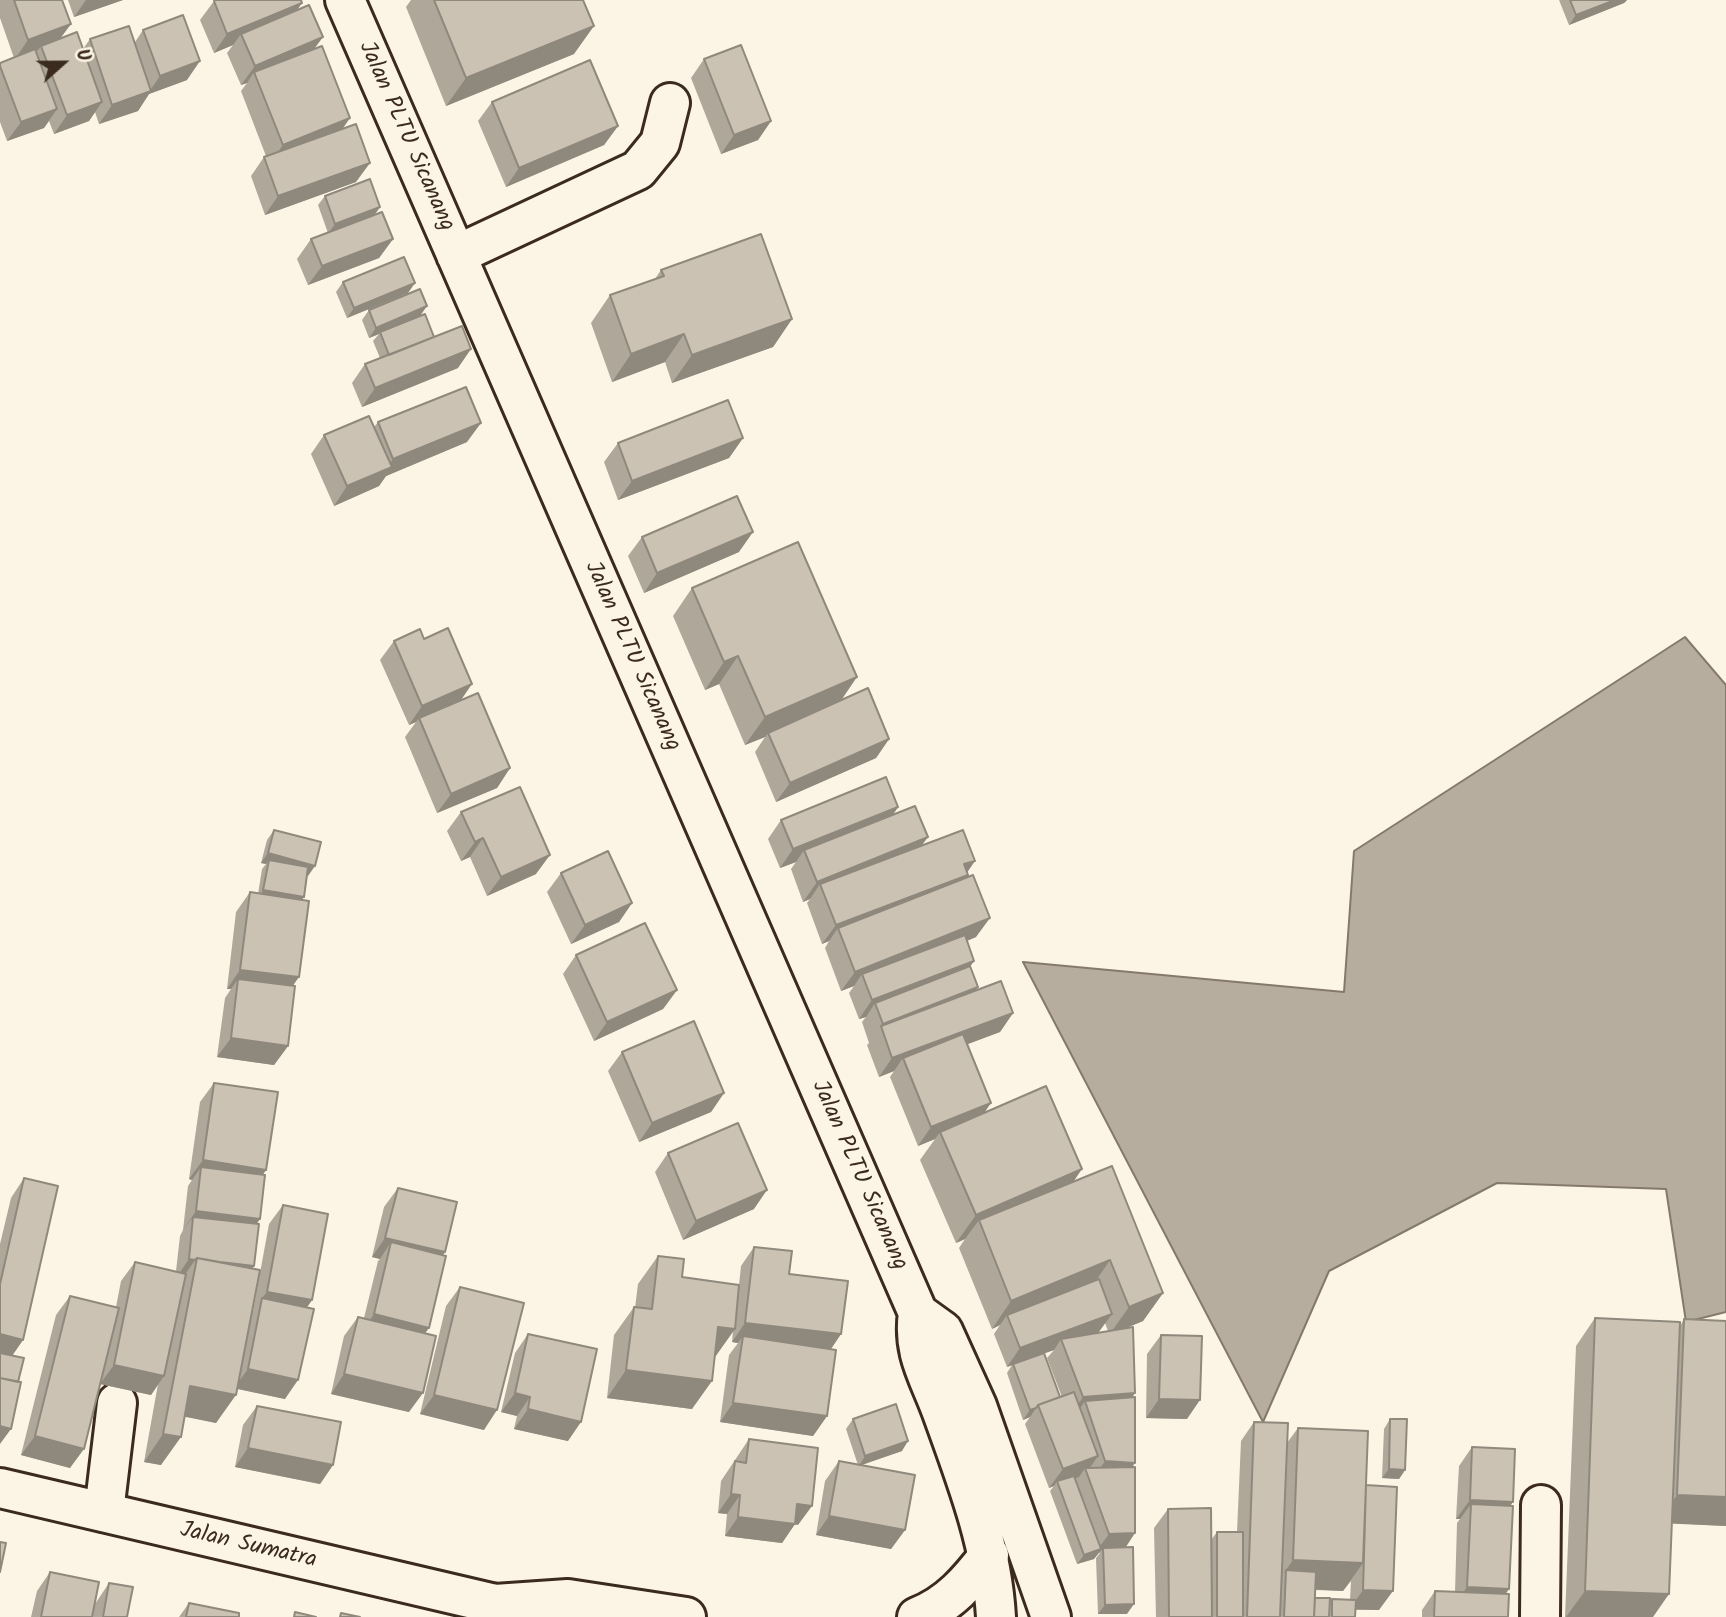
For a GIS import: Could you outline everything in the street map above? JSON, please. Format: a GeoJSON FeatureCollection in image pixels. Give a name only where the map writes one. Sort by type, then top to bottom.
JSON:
{"type":"FeatureCollection","features":[{"type":"Feature","properties":{"kind":"main road","name":"Jalan PLTU Sicanang"},"geometry":{"type":"LineString","coordinates":[[345,0],[918,1313],[916,1347],[943,1414],[989,1555],[996,1617]]}},
{"type":"Feature","properties":{"kind":"main road"},"geometry":{"type":"LineString","coordinates":[[456,256],[638,170],[660,143],[670,103]]}},
{"type":"Feature","properties":{"kind":"main road","name":"Jalan PLTU Sicanang"},"geometry":{"type":"LineString","coordinates":[[918,1313],[943,1331],[971,1394],[1051,1617]]}},
{"type":"Feature","properties":{"kind":"main road"},"geometry":{"type":"LineString","coordinates":[[104,1512],[117,1403]]}},
{"type":"Feature","properties":{"kind":"main road","name":"Jalan Sumatra"},"geometry":{"type":"LineString","coordinates":[[0,1488],[507,1611],[568,1599],[686,1617]]}},
{"type":"Feature","properties":{"kind":"main road"},"geometry":{"type":"LineString","coordinates":[[1540,1617],[1541,1505]]}},
{"type":"Feature","properties":{"kind":"main road"},"geometry":{"type":"LineString","coordinates":[[917,1617],[947,1601],[966,1584],[989,1555]]}},
{"type":"Feature","properties":{"kind":"shaded area"},"geometry":{"type":"Polygon","coordinates":[[[1685,637],[1726,685],[1726,1312],[1686,1322],[1666,1189],[1497,1183],[1329,1271],[1263,1422],[1023,962],[1344,992],[1354,851],[1685,637]]]}},
{"type":"Feature","properties":{"kind":"building"},"geometry":{"type":"Polygon","coordinates":[[[14,0],[62,0],[71,24],[28,40],[14,0]]]}},
{"type":"Feature","properties":{"kind":"building"},"geometry":{"type":"Polygon","coordinates":[[[215,0],[301,0],[302,3],[227,34],[215,0]]]}},
{"type":"Feature","properties":{"kind":"building"},"geometry":{"type":"Polygon","coordinates":[[[434,0],[583,0],[594,26],[466,78],[434,0]]]}},
{"type":"Feature","properties":{"kind":"building"},"geometry":{"type":"Polygon","coordinates":[[[1570,0],[1615,0],[1576,15],[1570,0]]]}},
{"type":"Feature","properties":{"kind":"building"},"geometry":{"type":"Polygon","coordinates":[[[309,5],[323,37],[255,66],[241,34],[309,5]]]}},
{"type":"Feature","properties":{"kind":"building"},"geometry":{"type":"Polygon","coordinates":[[[183,15],[200,61],[160,76],[143,30],[183,15]]]}},
{"type":"Feature","properties":{"kind":"building"},"geometry":{"type":"Polygon","coordinates":[[[129,26],[151,91],[112,105],[90,39],[129,26]]]}},
{"type":"Feature","properties":{"kind":"building"},"geometry":{"type":"Polygon","coordinates":[[[77,32],[102,102],[67,115],[41,46],[77,32]]]}},
{"type":"Feature","properties":{"kind":"building"},"geometry":{"type":"Polygon","coordinates":[[[741,45],[771,121],[734,135],[704,59],[741,45]]]}},
{"type":"Feature","properties":{"kind":"building"},"geometry":{"type":"Polygon","coordinates":[[[322,46],[350,118],[283,145],[254,72],[322,46]]]}},
{"type":"Feature","properties":{"kind":"building"},"geometry":{"type":"Polygon","coordinates":[[[35,49],[57,109],[21,122],[0,63],[35,49]]]}},
{"type":"Feature","properties":{"kind":"building"},"geometry":{"type":"Polygon","coordinates":[[[590,60],[618,126],[519,168],[492,102],[590,60]]]}},
{"type":"Feature","properties":{"kind":"building"},"geometry":{"type":"Polygon","coordinates":[[[356,124],[370,163],[278,196],[264,157],[356,124]]]}},
{"type":"Feature","properties":{"kind":"building"},"geometry":{"type":"Polygon","coordinates":[[[370,179],[380,207],[335,224],[325,196],[370,179]]]}},
{"type":"Feature","properties":{"kind":"building"},"geometry":{"type":"Polygon","coordinates":[[[382,212],[393,239],[322,266],[311,239],[382,212]]]}},
{"type":"Feature","properties":{"kind":"building"},"geometry":{"type":"Polygon","coordinates":[[[761,234],[792,319],[692,355],[684,334],[631,354],[610,295],[664,276],[661,270],[761,234]]]}},
{"type":"Feature","properties":{"kind":"building"},"geometry":{"type":"Polygon","coordinates":[[[404,257],[415,283],[354,308],[343,282],[404,257]]]}},
{"type":"Feature","properties":{"kind":"building"},"geometry":{"type":"Polygon","coordinates":[[[420,289],[427,306],[376,328],[369,310],[420,289]]]}},
{"type":"Feature","properties":{"kind":"building"},"geometry":{"type":"Polygon","coordinates":[[[425,314],[434,337],[389,355],[380,332],[425,314]]]}},
{"type":"Feature","properties":{"kind":"building"},"geometry":{"type":"Polygon","coordinates":[[[462,326],[471,349],[375,388],[365,364],[462,326]]]}},
{"type":"Feature","properties":{"kind":"building"},"geometry":{"type":"Polygon","coordinates":[[[466,387],[481,423],[393,459],[378,422],[466,387]]]}},
{"type":"Feature","properties":{"kind":"building"},"geometry":{"type":"Polygon","coordinates":[[[728,400],[743,438],[632,481],[618,443],[728,400]]]}},
{"type":"Feature","properties":{"kind":"building"},"geometry":{"type":"Polygon","coordinates":[[[369,416],[392,467],[347,486],[324,435],[369,416]]]}},
{"type":"Feature","properties":{"kind":"building"},"geometry":{"type":"Polygon","coordinates":[[[737,496],[753,532],[657,573],[642,537],[737,496]]]}},
{"type":"Feature","properties":{"kind":"building"},"geometry":{"type":"Polygon","coordinates":[[[798,542],[857,677],[765,717],[738,656],[724,662],[692,588],[798,542]]]}},
{"type":"Feature","properties":{"kind":"building"},"geometry":{"type":"Polygon","coordinates":[[[448,628],[472,684],[422,706],[394,641],[420,629],[424,639],[448,628]]]}},
{"type":"Feature","properties":{"kind":"building"},"geometry":{"type":"Polygon","coordinates":[[[868,688],[889,739],[790,783],[768,733],[868,688]]]}},
{"type":"Feature","properties":{"kind":"building"},"geometry":{"type":"Polygon","coordinates":[[[478,693],[510,768],[451,794],[419,718],[478,693]]]}},
{"type":"Feature","properties":{"kind":"building"},"geometry":{"type":"Polygon","coordinates":[[[886,777],[898,807],[793,849],[781,820],[886,777]]]}},
{"type":"Feature","properties":{"kind":"building"},"geometry":{"type":"Polygon","coordinates":[[[520,787],[550,855],[501,877],[483,838],[475,842],[461,812],[520,787]]]}},
{"type":"Feature","properties":{"kind":"building"},"geometry":{"type":"Polygon","coordinates":[[[915,806],[928,837],[817,882],[804,850],[915,806]]]}},
{"type":"Feature","properties":{"kind":"building"},"geometry":{"type":"Polygon","coordinates":[[[274,830],[321,842],[315,866],[268,853],[274,830]]]}},
{"type":"Feature","properties":{"kind":"building"},"geometry":{"type":"Polygon","coordinates":[[[963,830],[975,861],[964,864],[968,875],[836,925],[820,884],[963,830]]]}},
{"type":"Feature","properties":{"kind":"building"},"geometry":{"type":"Polygon","coordinates":[[[608,851],[632,903],[585,925],[561,873],[608,851]]]}},
{"type":"Feature","properties":{"kind":"building"},"geometry":{"type":"Polygon","coordinates":[[[269,860],[308,867],[304,897],[263,890],[269,860]]]}},
{"type":"Feature","properties":{"kind":"building"},"geometry":{"type":"Polygon","coordinates":[[[973,875],[990,918],[855,972],[838,928],[973,875]]]}},
{"type":"Feature","properties":{"kind":"building"},"geometry":{"type":"Polygon","coordinates":[[[250,892],[309,901],[299,977],[240,970],[250,892]]]}},
{"type":"Feature","properties":{"kind":"building"},"geometry":{"type":"Polygon","coordinates":[[[645,923],[677,990],[607,1022],[576,955],[645,923]]]}},
{"type":"Feature","properties":{"kind":"building"},"geometry":{"type":"Polygon","coordinates":[[[965,935],[974,961],[872,1000],[862,974],[965,935]]]}},
{"type":"Feature","properties":{"kind":"building"},"geometry":{"type":"Polygon","coordinates":[[[970,966],[978,987],[883,1024],[875,1003],[970,966]]]}},
{"type":"Feature","properties":{"kind":"building"},"geometry":{"type":"Polygon","coordinates":[[[238,979],[295,986],[288,1046],[231,1038],[238,979]]]}},
{"type":"Feature","properties":{"kind":"building"},"geometry":{"type":"Polygon","coordinates":[[[1001,981],[1013,1013],[892,1058],[881,1026],[1001,981]]]}},
{"type":"Feature","properties":{"kind":"building"},"geometry":{"type":"Polygon","coordinates":[[[694,1021],[724,1093],[652,1123],[622,1052],[694,1021]]]}},
{"type":"Feature","properties":{"kind":"building"},"geometry":{"type":"Polygon","coordinates":[[[963,1034],[991,1103],[931,1127],[903,1058],[963,1034]]]}},
{"type":"Feature","properties":{"kind":"building"},"geometry":{"type":"Polygon","coordinates":[[[214,1083],[278,1092],[266,1170],[203,1160],[214,1083]]]}},
{"type":"Feature","properties":{"kind":"building"},"geometry":{"type":"Polygon","coordinates":[[[1046,1086],[1082,1169],[976,1215],[940,1132],[1046,1086]]]}},
{"type":"Feature","properties":{"kind":"building"},"geometry":{"type":"Polygon","coordinates":[[[738,1123],[767,1190],[696,1221],[668,1153],[738,1123]]]}},
{"type":"Feature","properties":{"kind":"building"},"geometry":{"type":"Polygon","coordinates":[[[1112,1166],[1163,1293],[1129,1307],[1110,1260],[1011,1301],[979,1220],[1112,1166]]]}},
{"type":"Feature","properties":{"kind":"building"},"geometry":{"type":"Polygon","coordinates":[[[201,1167],[265,1175],[260,1219],[196,1211],[201,1167]]]}},
{"type":"Feature","properties":{"kind":"building"},"geometry":{"type":"Polygon","coordinates":[[[24,1178],[58,1186],[23,1340],[0,1334],[0,1284],[24,1178]]]}},
{"type":"Feature","properties":{"kind":"building"},"geometry":{"type":"Polygon","coordinates":[[[398,1188],[457,1202],[445,1252],[385,1238],[398,1188]]]}},
{"type":"Feature","properties":{"kind":"building"},"geometry":{"type":"Polygon","coordinates":[[[283,1205],[328,1214],[312,1300],[267,1292],[283,1205]]]}},
{"type":"Feature","properties":{"kind":"building"},"geometry":{"type":"Polygon","coordinates":[[[193,1217],[259,1224],[254,1266],[189,1259],[193,1217]]]}},
{"type":"Feature","properties":{"kind":"building"},"geometry":{"type":"Polygon","coordinates":[[[391,1242],[446,1256],[429,1328],[374,1314],[391,1242]]]}},
{"type":"Feature","properties":{"kind":"building"},"geometry":{"type":"Polygon","coordinates":[[[754,1247],[792,1251],[789,1274],[848,1281],[841,1334],[745,1323],[754,1247]]]}},
{"type":"Feature","properties":{"kind":"building"},"geometry":{"type":"Polygon","coordinates":[[[658,1256],[684,1259],[682,1277],[739,1285],[735,1329],[718,1327],[712,1381],[626,1370],[634,1307],[652,1309],[658,1256]]]}},
{"type":"Feature","properties":{"kind":"building"},"geometry":{"type":"Polygon","coordinates":[[[197,1258],[260,1270],[236,1395],[190,1386],[181,1437],[163,1434],[197,1258]]]}},
{"type":"Feature","properties":{"kind":"building"},"geometry":{"type":"Polygon","coordinates":[[[135,1262],[186,1274],[164,1376],[114,1365],[135,1262]]]}},
{"type":"Feature","properties":{"kind":"building"},"geometry":{"type":"Polygon","coordinates":[[[1099,1279],[1112,1314],[1020,1348],[1007,1315],[1099,1279]]]}},
{"type":"Feature","properties":{"kind":"building"},"geometry":{"type":"Polygon","coordinates":[[[460,1287],[524,1303],[497,1410],[434,1395],[460,1287]]]}},
{"type":"Feature","properties":{"kind":"building"},"geometry":{"type":"Polygon","coordinates":[[[70,1296],[119,1308],[84,1449],[35,1436],[70,1296]]]}},
{"type":"Feature","properties":{"kind":"building"},"geometry":{"type":"Polygon","coordinates":[[[262,1298],[314,1309],[298,1380],[248,1369],[262,1298]]]}},
{"type":"Feature","properties":{"kind":"building"},"geometry":{"type":"Polygon","coordinates":[[[358,1317],[436,1336],[423,1393],[344,1374],[358,1317]]]}},
{"type":"Feature","properties":{"kind":"building"},"geometry":{"type":"Polygon","coordinates":[[[1595,1318],[1680,1322],[1669,1594],[1585,1591],[1595,1318]]]}},
{"type":"Feature","properties":{"kind":"building"},"geometry":{"type":"Polygon","coordinates":[[[1684,1319],[1726,1321],[1726,1497],[1677,1495],[1684,1319]]]}},
{"type":"Feature","properties":{"kind":"building"},"geometry":{"type":"Polygon","coordinates":[[[1133,1327],[1135,1393],[1083,1397],[1061,1339],[1133,1327]]]}},
{"type":"Feature","properties":{"kind":"building"},"geometry":{"type":"Polygon","coordinates":[[[528,1334],[597,1349],[581,1422],[528,1409],[530,1397],[515,1393],[528,1334]]]}},
{"type":"Feature","properties":{"kind":"building"},"geometry":{"type":"Polygon","coordinates":[[[1161,1335],[1202,1336],[1200,1400],[1159,1399],[1161,1335]]]}},
{"type":"Feature","properties":{"kind":"building"},"geometry":{"type":"Polygon","coordinates":[[[743,1336],[836,1350],[827,1416],[733,1403],[743,1336]]]}},
{"type":"Feature","properties":{"kind":"building"},"geometry":{"type":"Polygon","coordinates":[[[0,1353],[24,1358],[18,1382],[0,1378],[0,1353]]]}},
{"type":"Feature","properties":{"kind":"building"},"geometry":{"type":"Polygon","coordinates":[[[1044,1353],[1060,1397],[1030,1410],[1013,1364],[1044,1353]]]}},
{"type":"Feature","properties":{"kind":"building"},"geometry":{"type":"Polygon","coordinates":[[[0,1378],[21,1382],[11,1429],[0,1426],[0,1378]]]}},
{"type":"Feature","properties":{"kind":"building"},"geometry":{"type":"Polygon","coordinates":[[[1074,1392],[1098,1456],[1063,1469],[1038,1405],[1074,1392]]]}},
{"type":"Feature","properties":{"kind":"building"},"geometry":{"type":"Polygon","coordinates":[[[1135,1397],[1135,1463],[1105,1461],[1085,1401],[1135,1397]]]}},
{"type":"Feature","properties":{"kind":"building"},"geometry":{"type":"Polygon","coordinates":[[[896,1404],[908,1441],[865,1456],[853,1419],[896,1404]]]}},
{"type":"Feature","properties":{"kind":"building"},"geometry":{"type":"Polygon","coordinates":[[[257,1406],[341,1422],[333,1465],[248,1448],[257,1406]]]}},
{"type":"Feature","properties":{"kind":"building"},"geometry":{"type":"Polygon","coordinates":[[[1390,1419],[1407,1419],[1405,1470],[1389,1469],[1390,1419]]]}},
{"type":"Feature","properties":{"kind":"building"},"geometry":{"type":"Polygon","coordinates":[[[1254,1422],[1288,1423],[1280,1617],[1247,1617],[1254,1422]]]}},
{"type":"Feature","properties":{"kind":"building"},"geometry":{"type":"Polygon","coordinates":[[[1298,1428],[1368,1431],[1363,1563],[1293,1560],[1298,1428]]]}},
{"type":"Feature","properties":{"kind":"building"},"geometry":{"type":"Polygon","coordinates":[[[749,1439],[818,1448],[812,1506],[797,1504],[795,1524],[738,1517],[740,1495],[731,1494],[735,1461],[746,1463],[749,1439]]]}},
{"type":"Feature","properties":{"kind":"building"},"geometry":{"type":"Polygon","coordinates":[[[1472,1447],[1515,1449],[1513,1502],[1470,1500],[1472,1447]]]}},
{"type":"Feature","properties":{"kind":"building"},"geometry":{"type":"Polygon","coordinates":[[[839,1461],[915,1475],[905,1530],[829,1516],[839,1461]]]}},
{"type":"Feature","properties":{"kind":"building"},"geometry":{"type":"Polygon","coordinates":[[[1135,1467],[1135,1533],[1109,1534],[1085,1468],[1135,1467]]]}},
{"type":"Feature","properties":{"kind":"building"},"geometry":{"type":"Polygon","coordinates":[[[1074,1476],[1101,1549],[1084,1555],[1057,1481],[1074,1476]]]}},
{"type":"Feature","properties":{"kind":"building"},"geometry":{"type":"Polygon","coordinates":[[[1366,1485],[1397,1487],[1393,1591],[1363,1590],[1366,1485]]]}},
{"type":"Feature","properties":{"kind":"building"},"geometry":{"type":"Polygon","coordinates":[[[1471,1504],[1513,1506],[1509,1589],[1467,1587],[1471,1504]]]}},
{"type":"Feature","properties":{"kind":"building"},"geometry":{"type":"Polygon","coordinates":[[[1211,1508],[1212,1617],[1169,1617],[1168,1509],[1211,1508]]]}},
{"type":"Feature","properties":{"kind":"building"},"geometry":{"type":"Polygon","coordinates":[[[1217,1532],[1243,1532],[1243,1617],[1217,1617],[1217,1532]]]}},
{"type":"Feature","properties":{"kind":"building"},"geometry":{"type":"Polygon","coordinates":[[[0,1542],[6,1543],[0,1572],[0,1542]]]}},
{"type":"Feature","properties":{"kind":"building"},"geometry":{"type":"Polygon","coordinates":[[[1133,1547],[1134,1604],[1105,1605],[1103,1548],[1133,1547]]]}},
{"type":"Feature","properties":{"kind":"building"},"geometry":{"type":"Polygon","coordinates":[[[1286,1570],[1316,1572],[1314,1617],[1284,1617],[1286,1570]]]}},
{"type":"Feature","properties":{"kind":"building"},"geometry":{"type":"Polygon","coordinates":[[[50,1572],[99,1582],[92,1617],[41,1617],[50,1572]]]}},
{"type":"Feature","properties":{"kind":"building"},"geometry":{"type":"Polygon","coordinates":[[[109,1583],[133,1587],[127,1617],[103,1617],[109,1583]]]}},
{"type":"Feature","properties":{"kind":"building"},"geometry":{"type":"Polygon","coordinates":[[[1435,1591],[1509,1594],[1508,1617],[1434,1617],[1435,1591]]]}},
{"type":"Feature","properties":{"kind":"building"},"geometry":{"type":"Polygon","coordinates":[[[1315,1598],[1330,1598],[1329,1617],[1314,1617],[1315,1598]]]}},
{"type":"Feature","properties":{"kind":"building"},"geometry":{"type":"Polygon","coordinates":[[[1332,1599],[1356,1600],[1355,1617],[1332,1617],[1332,1599]]]}},
{"type":"Feature","properties":{"kind":"building"},"geometry":{"type":"Polygon","coordinates":[[[189,1603],[239,1613],[239,1617],[186,1617],[189,1603]]]}},
{"type":"Feature","properties":{"kind":"building"},"geometry":{"type":"Polygon","coordinates":[[[295,1612],[316,1617],[294,1617],[295,1612]]]}},
{"type":"Feature","properties":{"kind":"building"},"geometry":{"type":"Polygon","coordinates":[[[341,1613],[360,1617],[340,1617],[341,1613]]]}}]}
